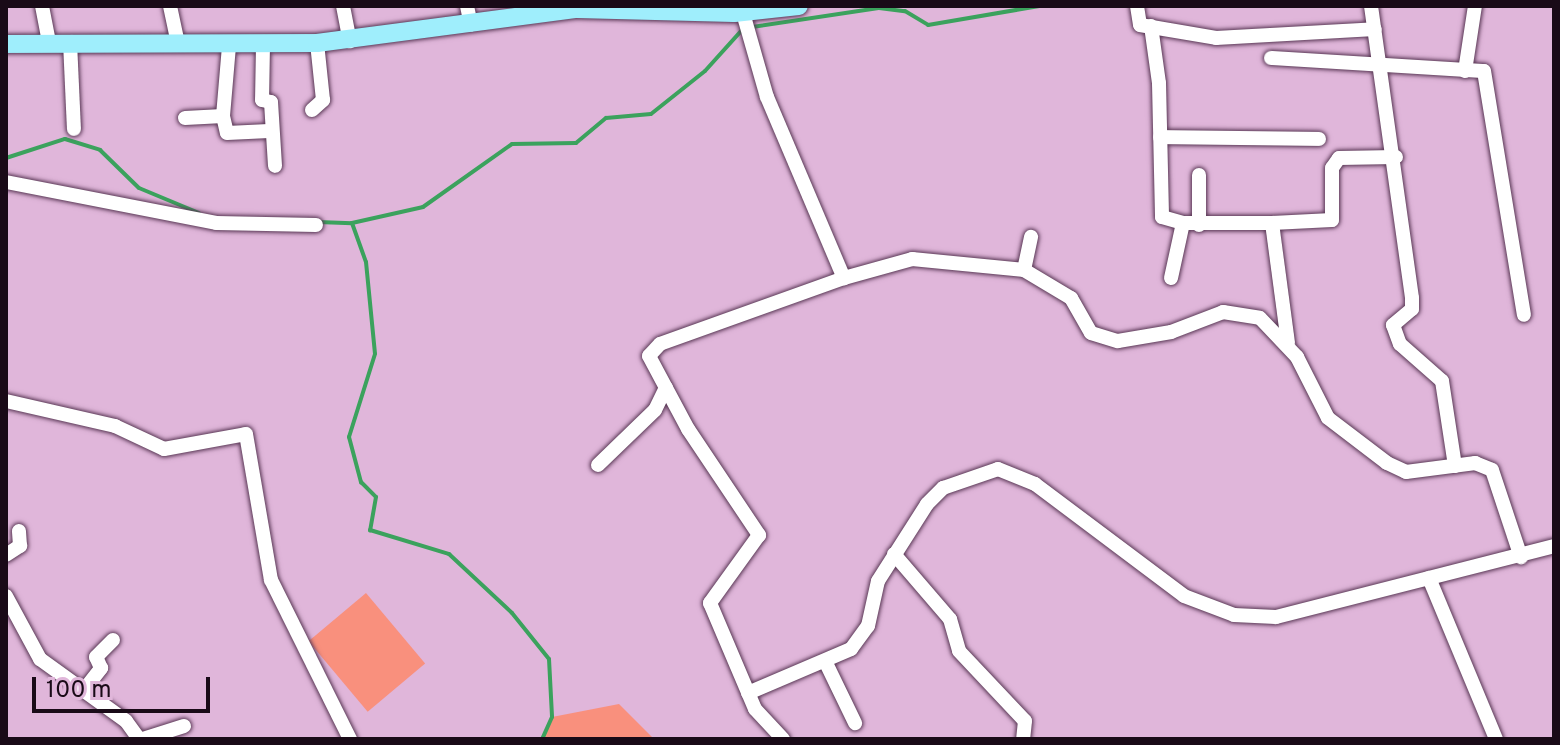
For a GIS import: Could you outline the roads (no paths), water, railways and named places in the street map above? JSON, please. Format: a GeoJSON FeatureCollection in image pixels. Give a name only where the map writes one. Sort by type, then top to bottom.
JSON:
{"type":"FeatureCollection","features":[{"type":"Feature","properties":{"kind":"main road"},"geometry":{"type":"LineString","coordinates":[[6,44],[70,42],[229,46],[350,41],[471,25],[546,10],[584,7],[713,9],[747,26],[799,6]]}},
{"type":"Feature","properties":{"kind":"street"},"geometry":{"type":"LineString","coordinates":[[42,6],[49,42]]}},
{"type":"Feature","properties":{"kind":"street"},"geometry":{"type":"LineString","coordinates":[[170,6],[178,44]]}},
{"type":"Feature","properties":{"kind":"street"},"geometry":{"type":"LineString","coordinates":[[343,6],[350,41]]}},
{"type":"Feature","properties":{"kind":"street"},"geometry":{"type":"LineString","coordinates":[[467,6],[471,25]]}},
{"type":"Feature","properties":{"kind":"street"},"geometry":{"type":"LineString","coordinates":[[1137,6],[1139,24],[1216,38],[1375,29]]}},
{"type":"Feature","properties":{"kind":"street"},"geometry":{"type":"LineString","coordinates":[[1371,6],[1396,157],[1412,298],[1412,309],[1393,325],[1400,344],[1442,381],[1455,466]]}},
{"type":"Feature","properties":{"kind":"street"},"geometry":{"type":"LineString","coordinates":[[1465,71],[1475,6]]}},
{"type":"Feature","properties":{"kind":"street"},"geometry":{"type":"LineString","coordinates":[[747,26],[778,126],[844,278]]}},
{"type":"Feature","properties":{"kind":"street"},"geometry":{"type":"LineString","coordinates":[[1151,26],[1160,137],[1162,217],[1199,225],[1332,220],[1332,168],[1339,158],[1396,157]]}},
{"type":"Feature","properties":{"kind":"street"},"geometry":{"type":"LineString","coordinates":[[70,42],[74,129]]}},
{"type":"Feature","properties":{"kind":"street"},"geometry":{"type":"LineString","coordinates":[[312,110],[323,100],[317,43]]}},
{"type":"Feature","properties":{"kind":"street"},"geometry":{"type":"LineString","coordinates":[[263,45],[269,131],[275,166]]}},
{"type":"Feature","properties":{"kind":"street"},"geometry":{"type":"LineString","coordinates":[[229,46],[223,116],[227,133],[269,131]]}},
{"type":"Feature","properties":{"kind":"street"},"geometry":{"type":"LineString","coordinates":[[1271,58],[1383,69],[1465,71],[1489,77],[1524,315]]}},
{"type":"Feature","properties":{"kind":"street"},"geometry":{"type":"LineString","coordinates":[[185,118],[223,116]]}},
{"type":"Feature","properties":{"kind":"street"},"geometry":{"type":"LineString","coordinates":[[1160,137],[1319,139]]}},
{"type":"Feature","properties":{"kind":"street"},"geometry":{"type":"LineString","coordinates":[[1199,175],[1199,225]]}},
{"type":"Feature","properties":{"kind":"street"},"geometry":{"type":"LineString","coordinates":[[6,182],[216,223],[316,225]]}},
{"type":"Feature","properties":{"kind":"street"},"geometry":{"type":"LineString","coordinates":[[1171,278],[1183,223]]}},
{"type":"Feature","properties":{"kind":"street"},"geometry":{"type":"LineString","coordinates":[[1272,223],[1288,343]]}},
{"type":"Feature","properties":{"kind":"street"},"geometry":{"type":"LineString","coordinates":[[1024,270],[1031,237]]}},
{"type":"Feature","properties":{"kind":"street"},"geometry":{"type":"LineString","coordinates":[[783,739],[764,722],[748,693],[709,599],[754,549],[759,535],[649,356],[654,347],[844,278],[912,259],[1024,270],[1071,298],[1085,326],[1101,338],[1171,332],[1223,312],[1260,318],[1288,343],[1338,428],[1399,470],[1480,464],[1495,473],[1521,557]]}},
{"type":"Feature","properties":{"kind":"street"},"geometry":{"type":"LineString","coordinates":[[598,465],[655,410],[666,387]]}},
{"type":"Feature","properties":{"kind":"street"},"geometry":{"type":"LineString","coordinates":[[6,401],[115,426],[164,449],[246,434],[271,580],[350,739]]}},
{"type":"Feature","properties":{"kind":"street"},"geometry":{"type":"LineString","coordinates":[[748,693],[826,663],[851,649],[866,631],[872,594],[894,554],[943,488],[998,469],[1035,484],[1184,596],[1215,610],[1276,617],[1521,557],[1554,546]]}},
{"type":"Feature","properties":{"kind":"street"},"geometry":{"type":"LineString","coordinates":[[6,555],[20,546],[19,531]]}},
{"type":"Feature","properties":{"kind":"street"},"geometry":{"type":"LineString","coordinates":[[894,554],[950,619],[959,651],[1025,721],[1023,739]]}},
{"type":"Feature","properties":{"kind":"street"},"geometry":{"type":"LineString","coordinates":[[1429,578],[1496,739]]}},
{"type":"Feature","properties":{"kind":"street"},"geometry":{"type":"LineString","coordinates":[[6,596],[40,659],[126,721],[141,739],[184,726]]}},
{"type":"Feature","properties":{"kind":"street"},"geometry":{"type":"LineString","coordinates":[[84,690],[101,668],[96,657],[113,640]]}},
{"type":"Feature","properties":{"kind":"street"},"geometry":{"type":"LineString","coordinates":[[826,663],[855,723]]}},
{"type":"Feature","properties":{"kind":"waterway"},"geometry":{"type":"LineString","coordinates":[[752,27],[879,8],[905,11],[928,25],[1039,6]]}},
{"type":"Feature","properties":{"kind":"waterway"},"geometry":{"type":"LineString","coordinates":[[318,222],[352,223],[423,207],[512,144],[576,143],[606,118],[651,114],[705,71],[743,29]]}},
{"type":"Feature","properties":{"kind":"waterway"},"geometry":{"type":"LineString","coordinates":[[6,158],[65,139],[100,150],[139,188],[199,213]]}},
{"type":"Feature","properties":{"kind":"waterway"},"geometry":{"type":"LineString","coordinates":[[352,223],[366,262],[375,354],[349,437],[361,482],[376,497],[370,530],[449,554],[512,613],[549,659],[552,717],[542,739]]}}]}
